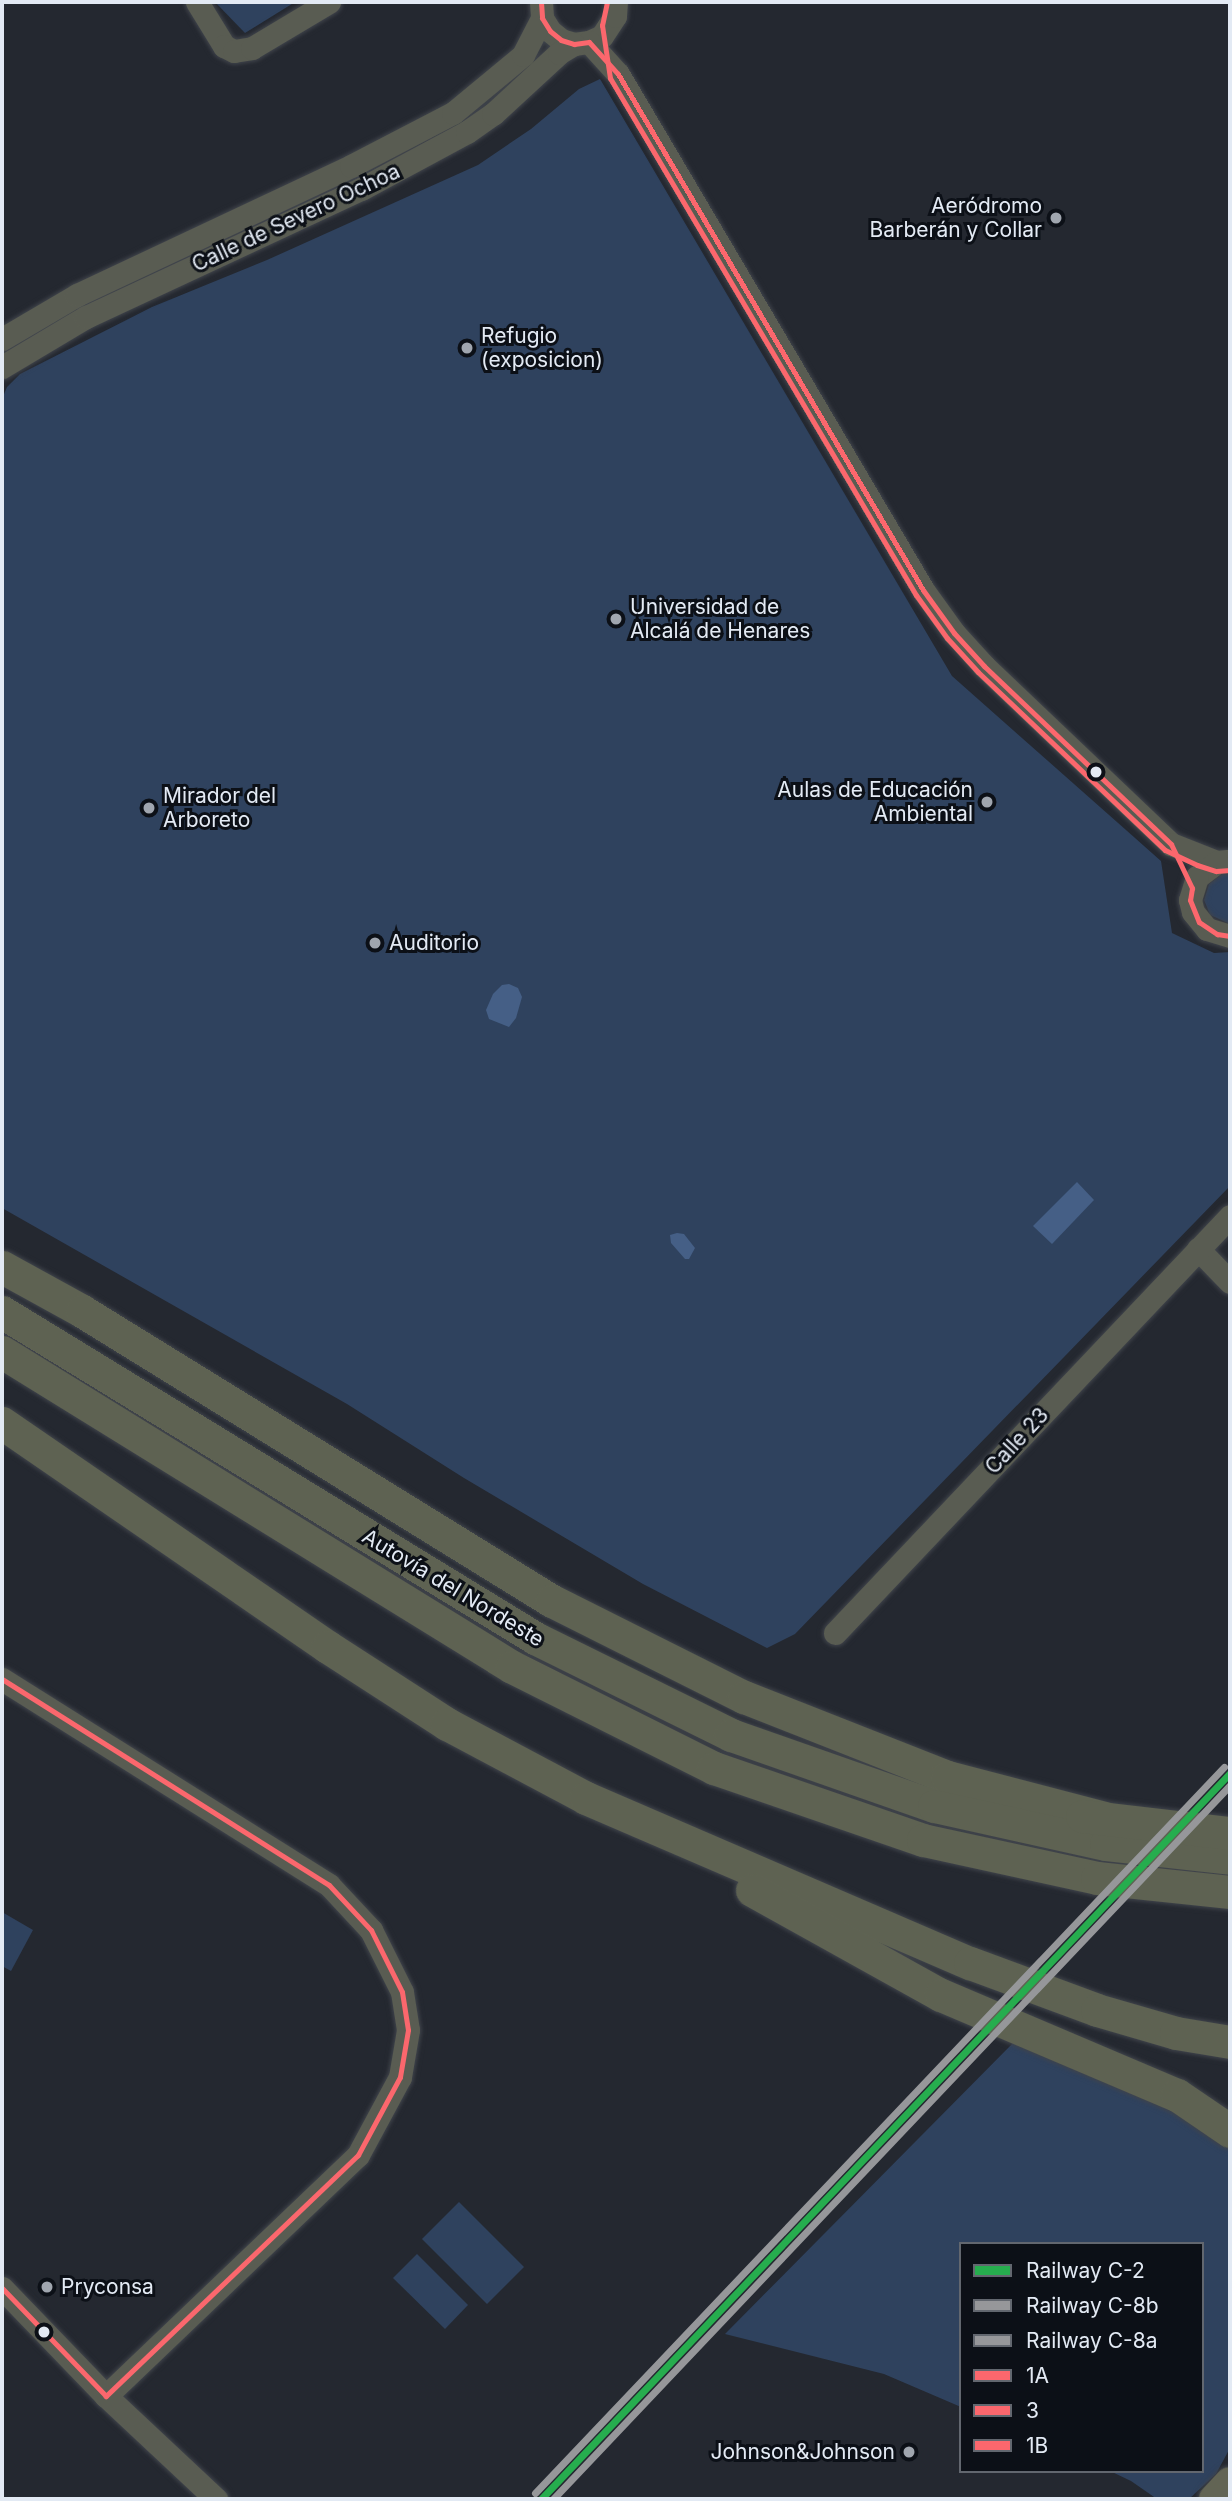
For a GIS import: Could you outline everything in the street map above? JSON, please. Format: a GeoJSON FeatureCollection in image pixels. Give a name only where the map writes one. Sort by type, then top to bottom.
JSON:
{"type":"FeatureCollection","features":[{"type":"Feature","properties":{"kind":"highway"},"geometry":{"type":"LineString","coordinates":[[2,1267],[82,1311],[552,1601],[744,1697],[941,1790],[1052,1812],[1230,1833]]}},
{"type":"Feature","properties":{"kind":"highway","name":"Autovía del Nordeste"},"geometry":{"type":"LineString","coordinates":[[2,1312],[535,1638],[731,1735],[941,1790]]}},
{"type":"Feature","properties":{"kind":"highway"},"geometry":{"type":"LineString","coordinates":[[2,1352],[512,1667],[715,1768],[923,1840],[1097,1878],[1230,1892]]}},
{"type":"Feature","properties":{"kind":"highway"},"geometry":{"type":"LineString","coordinates":[[2,1423],[328,1647],[477,1741],[543,1788],[738,1882],[941,1995],[1177,2095],[1230,2131]]}},
{"type":"Feature","properties":{"kind":"highway"},"geometry":{"type":"LineString","coordinates":[[535,1638],[735,1718],[874,1768],[1106,1844],[1230,1858]]}},
{"type":"Feature","properties":{"kind":"highway"},"geometry":{"type":"LineString","coordinates":[[477,1741],[586,1798],[970,1963],[1097,2010],[1176,2032],[1230,2042]]}},
{"type":"Feature","properties":{"kind":"main road"},"geometry":{"type":"LineString","coordinates":[[1214,2499],[1230,2482]]}},
{"type":"Feature","properties":{"kind":"street"},"geometry":{"type":"LineString","coordinates":[[197,2],[224,46],[234,51],[252,48],[329,2]]}},
{"type":"Feature","properties":{"kind":"street"},"geometry":{"type":"LineString","coordinates":[[616,2],[611,25],[618,74]]}},
{"type":"Feature","properties":{"kind":"street"},"geometry":{"type":"LineString","coordinates":[[542,10],[550,31],[561,40],[582,43],[618,74],[923,590],[954,633],[984,666],[1171,844],[1192,888],[1193,912],[1199,922],[1217,934],[1230,936]]}},
{"type":"Feature","properties":{"kind":"street","name":"Calle de Severo Ochoa"},"geometry":{"type":"LineString","coordinates":[[2,339],[77,295],[351,166],[453,113],[523,55],[542,10]]}},
{"type":"Feature","properties":{"kind":"street","name":"Calle de Severo Ochoa"},"geometry":{"type":"LineString","coordinates":[[2,367],[86,317],[361,189],[467,132],[494,114],[559,53],[602,36],[611,25]]}},
{"type":"Feature","properties":{"kind":"street"},"geometry":{"type":"LineString","coordinates":[[1171,844],[1223,861]]}},
{"type":"Feature","properties":{"kind":"street"},"geometry":{"type":"LineString","coordinates":[[1192,888],[1206,868],[1223,861]]}},
{"type":"Feature","properties":{"kind":"street","name":"Calle 23"},"geometry":{"type":"LineString","coordinates":[[835,1633],[1230,1216]]}},
{"type":"Feature","properties":{"kind":"street"},"geometry":{"type":"LineString","coordinates":[[1198,1250],[1230,1282]]}},
{"type":"Feature","properties":{"kind":"street"},"geometry":{"type":"LineString","coordinates":[[2,1679],[329,1885],[371,1930],[402,1993],[408,2030],[400,2077],[358,2155],[106,2396]]}},
{"type":"Feature","properties":{"kind":"street"},"geometry":{"type":"LineString","coordinates":[[2,2288],[106,2396],[216,2499]]}},
{"type":"Feature","properties":{"kind":"shaded area"},"geometry":{"type":"Polygon","coordinates":[[[215,2],[295,2],[245,33],[215,2]]]}},
{"type":"Feature","properties":{"kind":"shaded area","name":"Universidad de Alcalá de Henares"},"geometry":{"type":"Polygon","coordinates":[[[600,79],[952,676],[1161,861],[1172,933],[1214,953],[1230,952],[1230,1186],[795,1634],[767,1648],[643,1584],[464,1478],[347,1404],[2,1208],[2,399],[7,387],[20,374],[152,307],[267,260],[478,165],[531,129],[579,89],[600,79]]]}},
{"type":"Feature","properties":{"kind":"shaded area"},"geometry":{"type":"Polygon","coordinates":[[[1222,874],[1230,874],[1230,924],[1210,915],[1204,900],[1209,884],[1222,874]]]}},
{"type":"Feature","properties":{"kind":"shaded area"},"geometry":{"type":"Polygon","coordinates":[[[509,984],[518,988],[522,997],[516,1018],[509,1027],[489,1019],[486,1010],[493,994],[502,985],[509,984]]]}},
{"type":"Feature","properties":{"kind":"shaded area"},"geometry":{"type":"Polygon","coordinates":[[[1077,1182],[1094,1200],[1052,1244],[1033,1226],[1077,1182]]]}},
{"type":"Feature","properties":{"kind":"shaded area"},"geometry":{"type":"Polygon","coordinates":[[[684,1234],[695,1248],[689,1259],[685,1259],[671,1243],[670,1235],[684,1234]]]}},
{"type":"Feature","properties":{"kind":"shaded area"},"geometry":{"type":"Polygon","coordinates":[[[2,1912],[33,1930],[11,1971],[2,1966],[2,1912]]]}},
{"type":"Feature","properties":{"kind":"shaded area"},"geometry":{"type":"Polygon","coordinates":[[[1014,2042],[1148,2096],[1230,2146],[1230,2448],[1216,2474],[1189,2499],[1157,2499],[1114,2473],[1204,2473],[1204,2242],[959,2242],[959,2406],[884,2374],[725,2334],[1014,2042]]]}},
{"type":"Feature","properties":{"kind":"shaded area"},"geometry":{"type":"Polygon","coordinates":[[[459,2202],[524,2267],[487,2304],[422,2239],[459,2202]]]}},
{"type":"Feature","properties":{"kind":"shaded area"},"geometry":{"type":"Polygon","coordinates":[[[417,2254],[468,2305],[445,2329],[393,2278],[417,2254]]]}},
{"type":"Feature","properties":{"kind":"rail line","name":"C-8a"},"geometry":{"type":"LineString","coordinates":[[535,2493],[1224,1767]]}},
{"type":"Feature","properties":{"kind":"rail line","name":"C-2"},"geometry":{"type":"LineString","coordinates":[[541,2499],[1230,1773]]}},
{"type":"Feature","properties":{"kind":"rail line","name":"C-8b"},"geometry":{"type":"LineString","coordinates":[[553,2499],[1230,1785]]}},
{"type":"Feature","properties":{"kind":"transit line","name":"1A"},"geometry":{"type":"LineString","coordinates":[[541,2],[542,18],[550,31],[561,40],[574,44],[589,42],[618,74],[923,590],[954,633],[984,666],[1171,844],[1192,888],[1190,900],[1199,922],[1217,934],[1230,936]]}},
{"type":"Feature","properties":{"kind":"transit line","name":"1B"},"geometry":{"type":"LineString","coordinates":[[607,2],[602,25],[610,78],[916,595],[947,638],[978,672],[1165,850],[1216,871],[1230,870]]}},
{"type":"Feature","properties":{"kind":"transit line","name":"3"},"geometry":{"type":"LineString","coordinates":[[2,1679],[329,1885],[371,1930],[402,1992],[408,2030],[400,2077],[358,2155],[106,2396],[2,2288]]}},
{"type":"Feature","properties":{"kind":"place","name":"Aeródromo Barberán y Collar"},"geometry":{"type":"Point","coordinates":[1056,218]}},
{"type":"Feature","properties":{"kind":"place","name":"Refugio (exposicion)"},"geometry":{"type":"Point","coordinates":[467,348]}},
{"type":"Feature","properties":{"kind":"place","name":"Universidad de Alcalá de Henares"},"geometry":{"type":"Point","coordinates":[616,619]}},
{"type":"Feature","properties":{"kind":"place","name":"Aulas de Educación Ambiental"},"geometry":{"type":"Point","coordinates":[987,802]}},
{"type":"Feature","properties":{"kind":"place","name":"Mirador del Arboreto"},"geometry":{"type":"Point","coordinates":[149,808]}},
{"type":"Feature","properties":{"kind":"place","name":"Auditorio"},"geometry":{"type":"Point","coordinates":[375,943]}},
{"type":"Feature","properties":{"kind":"place","name":"Pryconsa"},"geometry":{"type":"Point","coordinates":[47,2287]}},
{"type":"Feature","properties":{"kind":"place","name":"Johnson&Johnson"},"geometry":{"type":"Point","coordinates":[909,2452]}}]}
